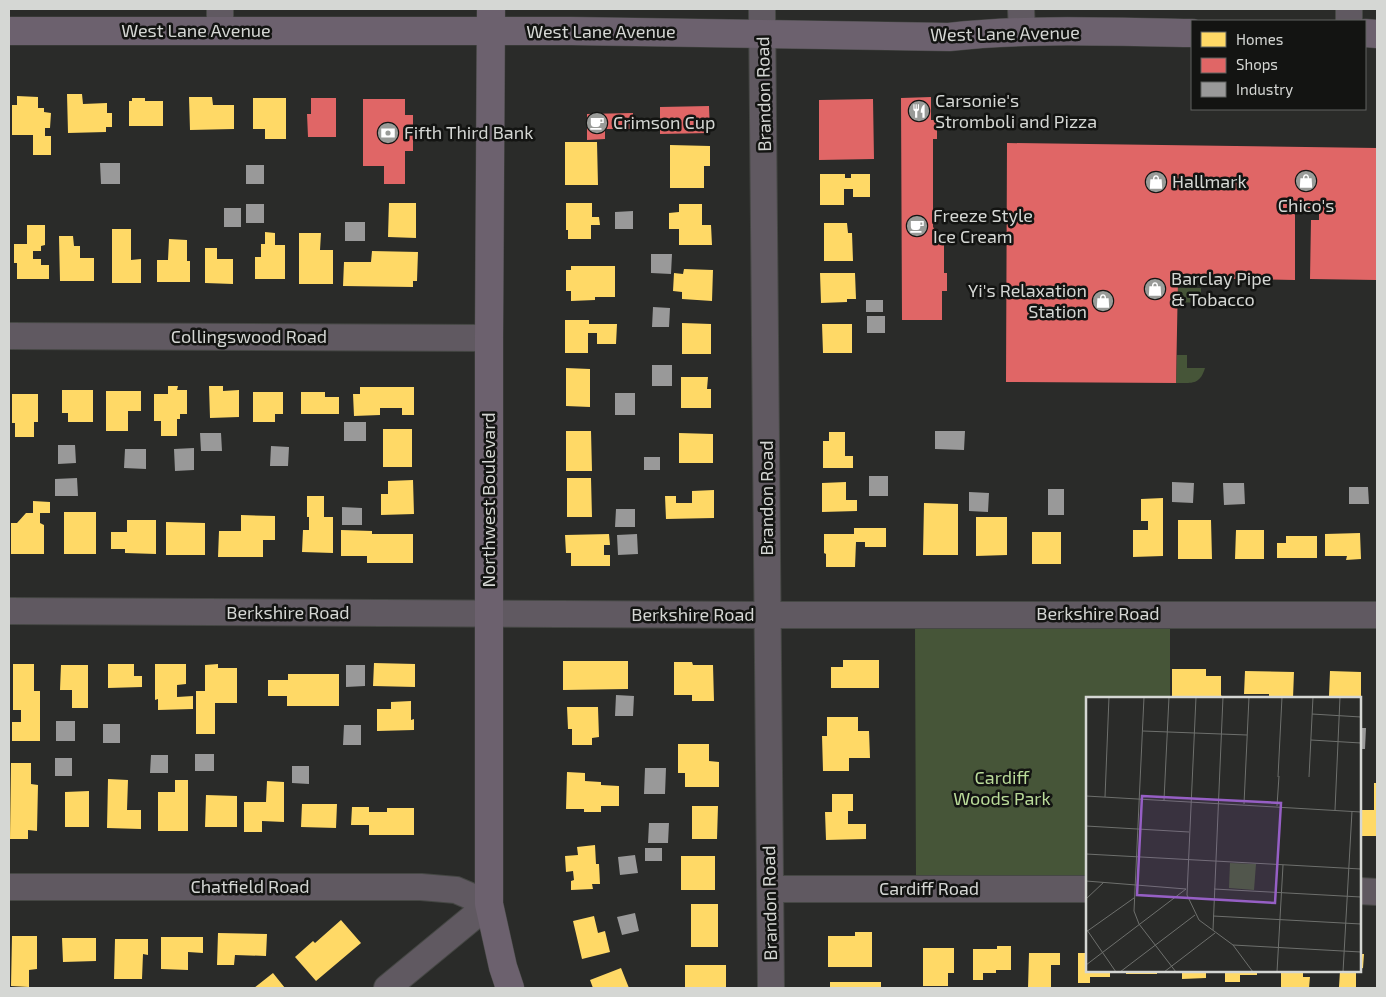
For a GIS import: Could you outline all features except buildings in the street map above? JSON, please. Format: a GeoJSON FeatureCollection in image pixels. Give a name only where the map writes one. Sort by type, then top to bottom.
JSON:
{"type":"FeatureCollection","features":[{"type":"Feature","properties":{"kind":"main road","name":"West Lane Avenue"},"geometry":{"type":"LineString","coordinates":[[9,31],[220,19],[763,21],[950,37],[977,34],[1022,21],[1191,33]]}},
{"type":"Feature","properties":{"kind":"main road","name":"Northwest Boulevard"},"geometry":{"type":"LineString","coordinates":[[492,20],[489,338],[489,904],[503,967],[510,988]]}},
{"type":"Feature","properties":{"kind":"street","name":"Brandon Road"},"geometry":{"type":"LineString","coordinates":[[763,21],[771,988]]}},
{"type":"Feature","properties":{"kind":"street","name":"Collingswood Road"},"geometry":{"type":"LineString","coordinates":[[9,336],[489,338]]}},
{"type":"Feature","properties":{"kind":"street","name":"Berkshire Road"},"geometry":{"type":"LineString","coordinates":[[9,611],[768,616],[1377,615]]}},
{"type":"Feature","properties":{"kind":"street","name":"Chatfield Road"},"geometry":{"type":"LineString","coordinates":[[9,886],[421,887],[456,890],[489,904]]}},
{"type":"Feature","properties":{"kind":"street","name":"Cardiff Road"},"geometry":{"type":"LineString","coordinates":[[770,889],[1086,889]]}},
{"type":"Feature","properties":{"kind":"street"},"geometry":{"type":"LineString","coordinates":[[1361,892],[1377,892]]}},
{"type":"Feature","properties":{"kind":"street"},"geometry":{"type":"LineString","coordinates":[[387,988],[489,904]]}},
{"type":"Feature","properties":{"kind":"green space"},"geometry":{"type":"Polygon","coordinates":[[[1177,288],[1201,288],[1201,303],[1177,302],[1177,288]]]}},
{"type":"Feature","properties":{"kind":"green space"},"geometry":{"type":"Polygon","coordinates":[[[1177,355],[1187,355],[1187,368],[1205,368],[1201,378],[1191,383],[1176,383],[1177,355]]]}},
{"type":"Feature","properties":{"kind":"green space","name":"Cardiff Woods Park"},"geometry":{"type":"Polygon","coordinates":[[[1170,624],[1170,697],[1086,697],[1086,878],[916,879],[915,626],[1170,624]]]}},
{"type":"Feature","properties":{"kind":"place","name":"Carsonie's Stromboli and Pizza"},"geometry":{"type":"Point","coordinates":[919,111]}},
{"type":"Feature","properties":{"kind":"place","name":"Crimson Cup"},"geometry":{"type":"Point","coordinates":[597,123]}},
{"type":"Feature","properties":{"kind":"place","name":"Fifth Third Bank"},"geometry":{"type":"Point","coordinates":[388,133]}},
{"type":"Feature","properties":{"kind":"place","name":"Chico's"},"geometry":{"type":"Point","coordinates":[1306,181]}},
{"type":"Feature","properties":{"kind":"place","name":"Hallmark"},"geometry":{"type":"Point","coordinates":[1156,182]}},
{"type":"Feature","properties":{"kind":"place","name":"Freeze Style Ice Cream"},"geometry":{"type":"Point","coordinates":[917,226]}},
{"type":"Feature","properties":{"kind":"place","name":"Barclay Pipe & Tobacco"},"geometry":{"type":"Point","coordinates":[1155,289]}},
{"type":"Feature","properties":{"kind":"place","name":"Yi's Relaxation Station"},"geometry":{"type":"Point","coordinates":[1103,301]}}]}
